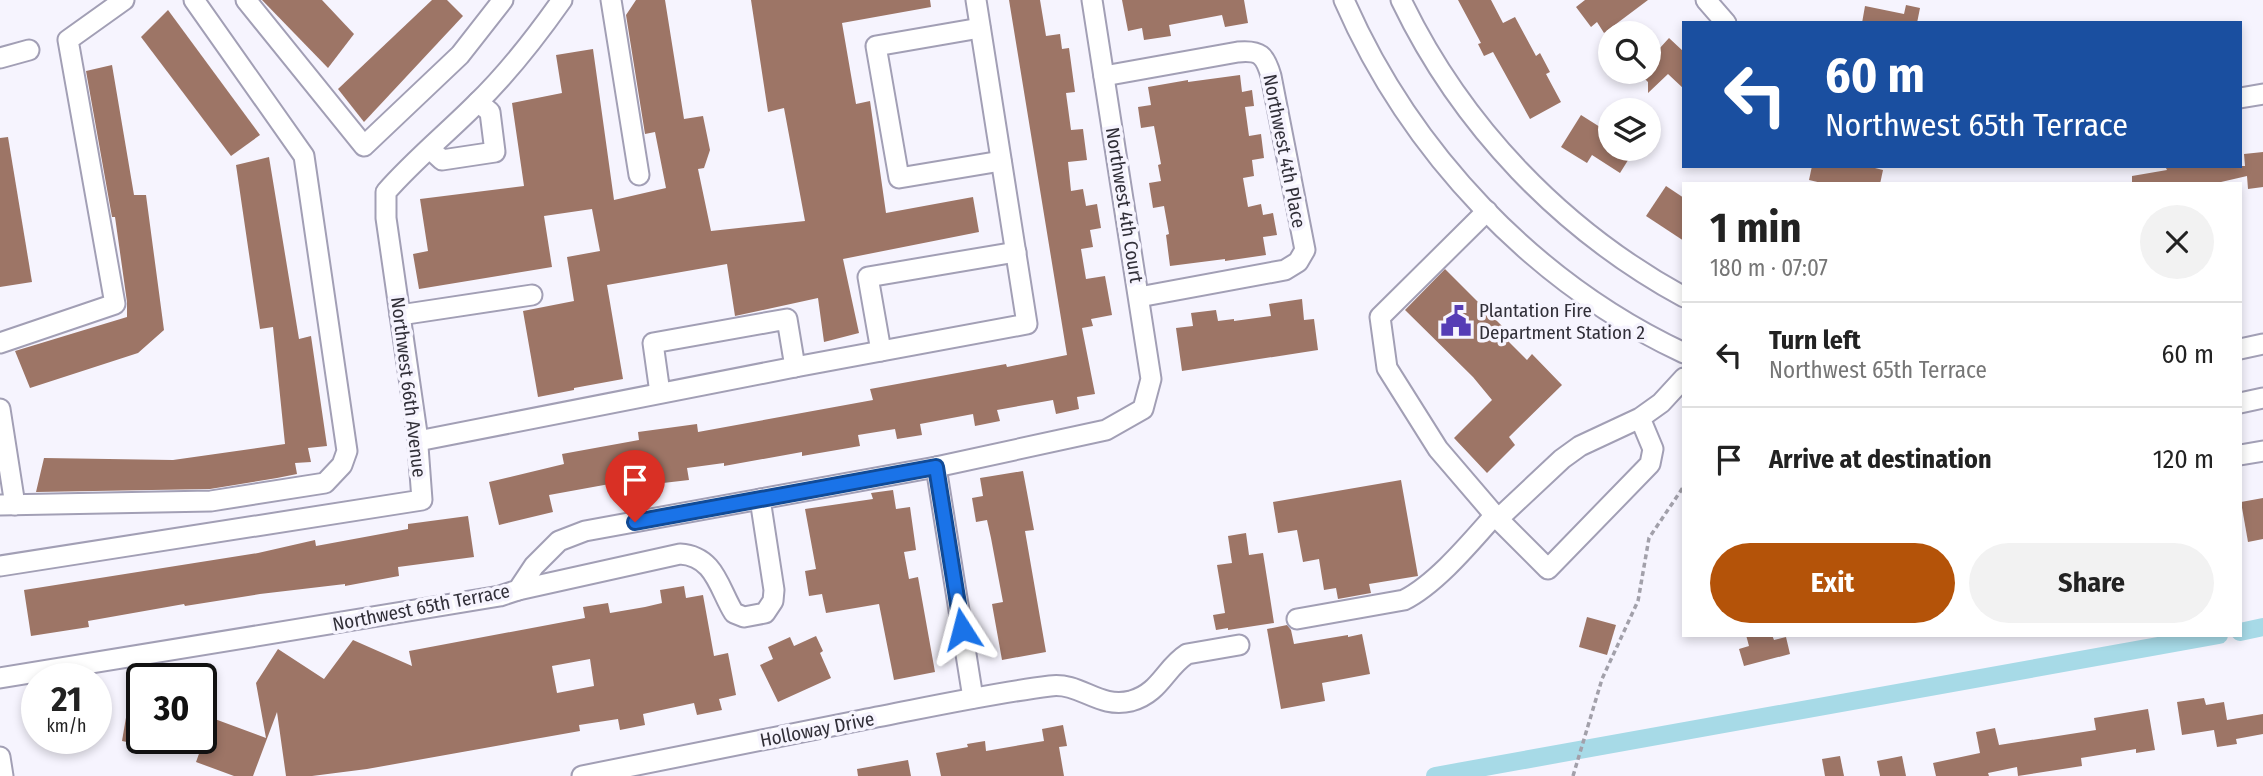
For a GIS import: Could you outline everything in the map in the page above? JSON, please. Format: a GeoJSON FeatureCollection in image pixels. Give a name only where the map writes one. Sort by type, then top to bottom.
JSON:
{"type":"FeatureCollection","features":[{"type":"Feature","properties":{"kind":"street"},"geometry":{"type":"LineString","coordinates":[[0,343],[116,304],[68,40],[124,0]]}},
{"type":"Feature","properties":{"kind":"street"},"geometry":{"type":"LineString","coordinates":[[0,409],[7,505],[211,501],[326,483],[342,465],[347,451],[304,156],[194,0]]}},
{"type":"Feature","properties":{"kind":"street"},"geometry":{"type":"LineString","coordinates":[[246,0],[364,146],[460,55],[503,0]]}},
{"type":"Feature","properties":{"kind":"street","name":"Northwest 66th Avenue"},"geometry":{"type":"LineString","coordinates":[[0,566],[422,499],[418,441],[386,218],[386,192],[478,102],[538,35],[562,0]]}},
{"type":"Feature","properties":{"kind":"street"},"geometry":{"type":"LineString","coordinates":[[611,0],[639,175]]}},
{"type":"Feature","properties":{"kind":"street"},"geometry":{"type":"LineString","coordinates":[[418,441],[1027,324],[976,0]]}},
{"type":"Feature","properties":{"kind":"street","name":"Northwest 4th Court"},"geometry":{"type":"LineString","coordinates":[[1092,0],[1151,379],[1143,409]]}},
{"type":"Feature","properties":{"kind":"street"},"geometry":{"type":"LineString","coordinates":[[1344,0],[1397,99],[1423,137],[1488,211],[1564,282],[1627,324],[1682,352]]}},
{"type":"Feature","properties":{"kind":"street"},"geometry":{"type":"LineString","coordinates":[[1401,0],[1421,39],[1454,90],[1514,166],[1549,201],[1585,231],[1648,277],[1682,295]]}},
{"type":"Feature","properties":{"kind":"street"},"geometry":{"type":"LineString","coordinates":[[1706,0],[1724,21]]}},
{"type":"Feature","properties":{"kind":"street"},"geometry":{"type":"LineString","coordinates":[[980,28],[876,46],[899,178],[1002,161]]}},
{"type":"Feature","properties":{"kind":"street"},"geometry":{"type":"LineString","coordinates":[[0,58],[29,50]]}},
{"type":"Feature","properties":{"kind":"street","name":"Northwest 4th Place"},"geometry":{"type":"LineString","coordinates":[[1104,76],[1250,50],[1261,54],[1271,76],[1305,250],[1298,262],[1285,270],[1139,297]]}},
{"type":"Feature","properties":{"kind":"street"},"geometry":{"type":"LineString","coordinates":[[2242,98],[2263,94]]}},
{"type":"Feature","properties":{"kind":"street"},"geometry":{"type":"LineString","coordinates":[[430,149],[442,160],[495,152],[490,112],[478,102]]}},
{"type":"Feature","properties":{"kind":"street"},"geometry":{"type":"LineString","coordinates":[[1488,211],[1380,317],[1387,368],[1438,449],[1496,517],[1548,569],[1650,464],[1653,449],[1640,418]]}},
{"type":"Feature","properties":{"kind":"street"},"geometry":{"type":"LineString","coordinates":[[881,351],[868,277],[1016,252]]}},
{"type":"Feature","properties":{"kind":"street"},"geometry":{"type":"LineString","coordinates":[[400,316],[532,295]]}},
{"type":"Feature","properties":{"kind":"street"},"geometry":{"type":"LineString","coordinates":[[660,393],[653,342],[787,319],[795,367]]}},
{"type":"Feature","properties":{"kind":"street"},"geometry":{"type":"LineString","coordinates":[[2242,349],[2263,344]]}},
{"type":"Feature","properties":{"kind":"street"},"geometry":{"type":"LineString","coordinates":[[1297,619],[1404,600],[1417,594],[1496,517],[1562,459],[1580,446],[1640,418],[1661,403],[1682,380]]}},
{"type":"Feature","properties":{"kind":"street"},"geometry":{"type":"LineString","coordinates":[[2242,402],[2263,398]]}},
{"type":"Feature","properties":{"kind":"street","name":"Northwest 65th Terrace"},"geometry":{"type":"LineString","coordinates":[[0,678],[500,596],[518,590],[534,566],[559,541],[585,531],[936,467],[1106,430],[1143,409]]}},
{"type":"Feature","properties":{"kind":"street"},"geometry":{"type":"LineString","coordinates":[[2242,455],[2263,451]]}},
{"type":"Feature","properties":{"kind":"street"},"geometry":{"type":"LineString","coordinates":[[936,467],[973,698]]}},
{"type":"Feature","properties":{"kind":"street"},"geometry":{"type":"LineString","coordinates":[[518,590],[680,554],[696,557],[713,572],[734,613],[744,617],[765,613],[773,601],[774,590],[760,499]]}},
{"type":"Feature","properties":{"kind":"street","name":"Holloway Drive"},"geometry":{"type":"LineString","coordinates":[[582,776],[973,698],[1053,686],[1068,686],[1107,703],[1122,703],[1146,695],[1179,659],[1187,654],[1239,645]]}},
{"type":"Feature","properties":{"kind":"street"},"geometry":{"type":"LineString","coordinates":[[0,757],[3,776]]}},
{"type":"Feature","properties":{"kind":"path"},"geometry":{"type":"LineString","coordinates":[[1573,776],[1602,679],[1638,601],[1649,538],[1682,489]]}},
{"type":"Feature","properties":{"kind":"building"},"geometry":{"type":"Polygon","coordinates":[[[262,0],[322,0],[354,34],[328,68],[262,0]]]}},
{"type":"Feature","properties":{"kind":"building"},"geometry":{"type":"Polygon","coordinates":[[[432,0],[447,0],[463,16],[364,122],[338,89],[432,0]]]}},
{"type":"Feature","properties":{"kind":"building"},"geometry":{"type":"Polygon","coordinates":[[[636,0],[665,0],[684,119],[703,116],[710,150],[704,168],[698,169],[711,231],[805,221],[784,108],[768,112],[751,0],[930,0],[931,7],[842,23],[856,104],[870,101],[886,213],[973,197],[979,232],[843,259],[859,333],[824,342],[818,298],[735,316],[727,264],[607,285],[623,379],[538,397],[523,311],[574,301],[567,257],[600,251],[592,209],[544,216],[552,267],[419,289],[413,254],[428,251],[420,199],[524,186],[512,103],[562,93],[556,55],[593,49],[614,200],[666,188],[655,132],[645,134],[626,15],[636,0]]]}},
{"type":"Feature","properties":{"kind":"building"},"geometry":{"type":"Polygon","coordinates":[[[1009,0],[1040,0],[1046,36],[1060,34],[1062,49],[1069,48],[1075,92],[1066,93],[1071,130],[1083,129],[1087,160],[1068,162],[1071,191],[1083,189],[1086,206],[1097,204],[1101,228],[1090,230],[1093,247],[1081,249],[1086,279],[1105,276],[1112,315],[1091,319],[1093,326],[1082,328],[1095,394],[1077,397],[1079,409],[1056,414],[1053,400],[997,410],[1000,421],[975,426],[973,414],[920,424],[922,435],[897,439],[895,429],[858,435],[860,446],[802,456],[802,452],[724,466],[724,463],[687,468],[689,480],[663,483],[662,472],[625,477],[626,481],[549,495],[553,512],[499,525],[489,482],[564,464],[562,454],[639,440],[638,432],[697,424],[698,432],[873,400],[870,389],[1067,355],[1009,0]]]}},
{"type":"Feature","properties":{"kind":"building"},"geometry":{"type":"Polygon","coordinates":[[[1122,0],[1244,0],[1248,23],[1225,27],[1222,15],[1169,25],[1171,36],[1144,40],[1142,28],[1128,31],[1122,0]]]}},
{"type":"Feature","properties":{"kind":"building"},"geometry":{"type":"Polygon","coordinates":[[[1458,0],[1491,0],[1503,23],[1515,17],[1536,56],[1540,53],[1550,72],[1546,74],[1561,102],[1530,119],[1493,52],[1484,56],[1478,44],[1481,43],[1458,0]]]}},
{"type":"Feature","properties":{"kind":"building"},"geometry":{"type":"Polygon","coordinates":[[[1585,0],[1648,0],[1620,21],[1598,21],[1591,27],[1576,7],[1585,0]]]}},
{"type":"Feature","properties":{"kind":"building"},"geometry":{"type":"Polygon","coordinates":[[[1906,5],[1920,8],[1917,21],[1862,21],[1865,6],[1904,14],[1906,5]]]}},
{"type":"Feature","properties":{"kind":"building"},"geometry":{"type":"Polygon","coordinates":[[[168,10],[260,135],[231,156],[141,37],[168,10]]]}},
{"type":"Feature","properties":{"kind":"building"},"geometry":{"type":"Polygon","coordinates":[[[1669,38],[1682,50],[1682,87],[1668,74],[1661,81],[1661,47],[1669,38]]]}},
{"type":"Feature","properties":{"kind":"building"},"geometry":{"type":"Polygon","coordinates":[[[112,65],[134,195],[146,195],[164,330],[138,353],[30,388],[15,351],[127,317],[115,217],[112,217],[86,71],[112,65]]]}},
{"type":"Feature","properties":{"kind":"building"},"geometry":{"type":"Polygon","coordinates":[[[1240,75],[1242,92],[1252,90],[1254,106],[1245,107],[1249,136],[1261,134],[1264,158],[1252,160],[1254,176],[1243,178],[1248,207],[1261,204],[1263,215],[1273,213],[1277,235],[1263,237],[1266,255],[1170,266],[1166,235],[1169,234],[1164,206],[1153,208],[1149,183],[1161,181],[1158,165],[1161,164],[1154,126],[1141,128],[1138,107],[1151,105],[1148,87],[1240,75]]]}},
{"type":"Feature","properties":{"kind":"building"},"geometry":{"type":"Polygon","coordinates":[[[1648,84],[1657,84],[1648,93],[1648,84]]]}},
{"type":"Feature","properties":{"kind":"building"},"geometry":{"type":"Polygon","coordinates":[[[1581,115],[1598,126],[1598,159],[1592,155],[1587,163],[1561,147],[1581,115]]]}},
{"type":"Feature","properties":{"kind":"building"},"geometry":{"type":"Polygon","coordinates":[[[8,137],[32,282],[0,287],[0,138],[8,137]]]}},
{"type":"Feature","properties":{"kind":"building"},"geometry":{"type":"Polygon","coordinates":[[[2263,152],[2263,187],[2248,189],[2247,176],[2221,182],[2132,182],[2132,176],[2167,170],[2166,168],[2242,168],[2245,166],[2244,154],[2263,152]]]}},
{"type":"Feature","properties":{"kind":"building"},"geometry":{"type":"Polygon","coordinates":[[[269,157],[299,339],[311,336],[327,446],[308,448],[311,462],[295,463],[297,474],[210,489],[36,492],[44,458],[173,460],[285,444],[273,327],[260,329],[236,165],[269,157]]]}},
{"type":"Feature","properties":{"kind":"building"},"geometry":{"type":"Polygon","coordinates":[[[1601,161],[1628,161],[1620,173],[1601,161]]]}},
{"type":"Feature","properties":{"kind":"building"},"geometry":{"type":"Polygon","coordinates":[[[1812,168],[1883,170],[1880,182],[1809,180],[1812,168]]]}},
{"type":"Feature","properties":{"kind":"building"},"geometry":{"type":"Polygon","coordinates":[[[1666,186],[1682,197],[1682,240],[1646,216],[1666,186]]]}},
{"type":"Feature","properties":{"kind":"building"},"geometry":{"type":"Polygon","coordinates":[[[1445,269],[1511,335],[1507,340],[1527,360],[1532,354],[1562,385],[1509,437],[1515,445],[1487,473],[1454,438],[1492,400],[1473,377],[1405,310],[1445,269]]]}},
{"type":"Feature","properties":{"kind":"building"},"geometry":{"type":"Polygon","coordinates":[[[1302,299],[1304,320],[1314,319],[1318,350],[1182,371],[1176,328],[1193,326],[1191,313],[1216,310],[1218,321],[1234,321],[1271,316],[1269,304],[1302,299]]]}},
{"type":"Feature","properties":{"kind":"building"},"geometry":{"type":"Polygon","coordinates":[[[1023,471],[1034,530],[1025,531],[1046,652],[1002,660],[992,604],[1003,602],[987,520],[976,522],[972,498],[983,496],[980,478],[1023,471]]]}},
{"type":"Feature","properties":{"kind":"building"},"geometry":{"type":"Polygon","coordinates":[[[1401,480],[1418,576],[1369,584],[1371,593],[1338,599],[1336,588],[1324,590],[1319,559],[1303,562],[1297,530],[1278,533],[1273,502],[1401,480]]]}},
{"type":"Feature","properties":{"kind":"building"},"geometry":{"type":"Polygon","coordinates":[[[893,490],[896,509],[910,507],[916,550],[904,552],[909,579],[918,577],[935,672],[894,680],[879,604],[826,613],[822,594],[809,596],[805,571],[816,569],[805,509],[873,499],[871,493],[893,490]]]}},
{"type":"Feature","properties":{"kind":"building"},"geometry":{"type":"Polygon","coordinates":[[[2263,498],[2263,539],[2248,542],[2242,502],[2263,498]]]}},
{"type":"Feature","properties":{"kind":"building"},"geometry":{"type":"Polygon","coordinates":[[[468,516],[474,557],[398,567],[399,576],[345,586],[184,604],[88,621],[89,627],[31,636],[24,590],[258,553],[315,540],[316,546],[408,529],[408,524],[468,516]]]}},
{"type":"Feature","properties":{"kind":"building"},"geometry":{"type":"Polygon","coordinates":[[[1246,533],[1249,555],[1263,553],[1274,623],[1216,630],[1213,615],[1225,613],[1217,565],[1232,563],[1228,536],[1246,533]]]}},
{"type":"Feature","properties":{"kind":"building"},"geometry":{"type":"Polygon","coordinates":[[[684,586],[686,598],[703,595],[714,656],[728,653],[736,695],[719,699],[722,710],[697,715],[694,703],[643,714],[645,725],[620,730],[618,719],[579,725],[580,731],[367,769],[312,776],[286,776],[277,712],[253,776],[234,776],[196,762],[199,754],[217,754],[217,720],[266,738],[256,683],[278,649],[324,679],[353,640],[412,666],[409,651],[585,618],[583,607],[608,603],[610,613],[662,603],[660,590],[684,586]],[[590,659],[552,666],[557,693],[594,686],[590,659]]]}},
{"type":"Feature","properties":{"kind":"building"},"geometry":{"type":"Polygon","coordinates":[[[1587,617],[1616,625],[1607,655],[1579,647],[1587,617]]]}},
{"type":"Feature","properties":{"kind":"building"},"geometry":{"type":"Polygon","coordinates":[[[1287,625],[1294,644],[1362,634],[1370,674],[1322,683],[1325,701],[1281,709],[1267,629],[1287,625]]]}},
{"type":"Feature","properties":{"kind":"building"},"geometry":{"type":"Polygon","coordinates":[[[816,636],[831,678],[778,702],[760,665],[773,659],[768,647],[790,637],[794,646],[816,636]]]}},
{"type":"Feature","properties":{"kind":"building"},"geometry":{"type":"Polygon","coordinates":[[[1747,637],[1773,637],[1774,640],[1786,637],[1790,654],[1744,666],[1739,649],[1749,646],[1747,637]]]}},
{"type":"Feature","properties":{"kind":"building"},"geometry":{"type":"Polygon","coordinates":[[[2204,698],[2206,705],[2224,702],[2227,720],[2263,714],[2263,734],[2236,739],[2237,744],[2217,747],[2214,730],[2182,735],[2177,702],[2204,698]]]}},
{"type":"Feature","properties":{"kind":"building"},"geometry":{"type":"Polygon","coordinates":[[[2148,709],[2155,750],[2136,753],[2136,749],[2081,758],[2082,766],[2018,776],[2017,767],[1988,773],[1989,776],[1936,776],[1933,763],[1980,753],[1976,732],[1995,728],[1999,745],[2096,730],[2094,718],[2148,709]]]}},
{"type":"Feature","properties":{"kind":"building"},"geometry":{"type":"Polygon","coordinates":[[[126,718],[126,742],[122,741],[126,718]]]}},
{"type":"Feature","properties":{"kind":"building"},"geometry":{"type":"Polygon","coordinates":[[[1063,725],[1067,746],[1059,747],[1064,776],[941,776],[936,753],[985,741],[986,751],[1044,741],[1042,729],[1063,725]]]}},
{"type":"Feature","properties":{"kind":"building"},"geometry":{"type":"Polygon","coordinates":[[[1840,756],[1844,776],[1825,776],[1822,759],[1840,756]]]}},
{"type":"Feature","properties":{"kind":"building"},"geometry":{"type":"Polygon","coordinates":[[[1902,756],[1906,776],[1880,776],[1877,761],[1902,756]]]}},
{"type":"Feature","properties":{"kind":"building"},"geometry":{"type":"Polygon","coordinates":[[[908,760],[911,776],[858,776],[857,769],[908,760]]]}},
{"type":"Feature","properties":{"kind":"waterway"},"geometry":{"type":"LineString","coordinates":[[2242,632],[2263,627]]}},
{"type":"Feature","properties":{"kind":"waterway"},"geometry":{"type":"LineString","coordinates":[[1435,776],[2208,637]]}},
{"type":"Feature","properties":{"kind":"place","name":"Plantation Fire Department Station 2"},"geometry":{"type":"Point","coordinates":[1456,321]}},
{"type":"Feature","properties":{"kind":"route"},"geometry":{"type":"LineString","coordinates":[[635,522],[936,467],[962,629]]}}]}
